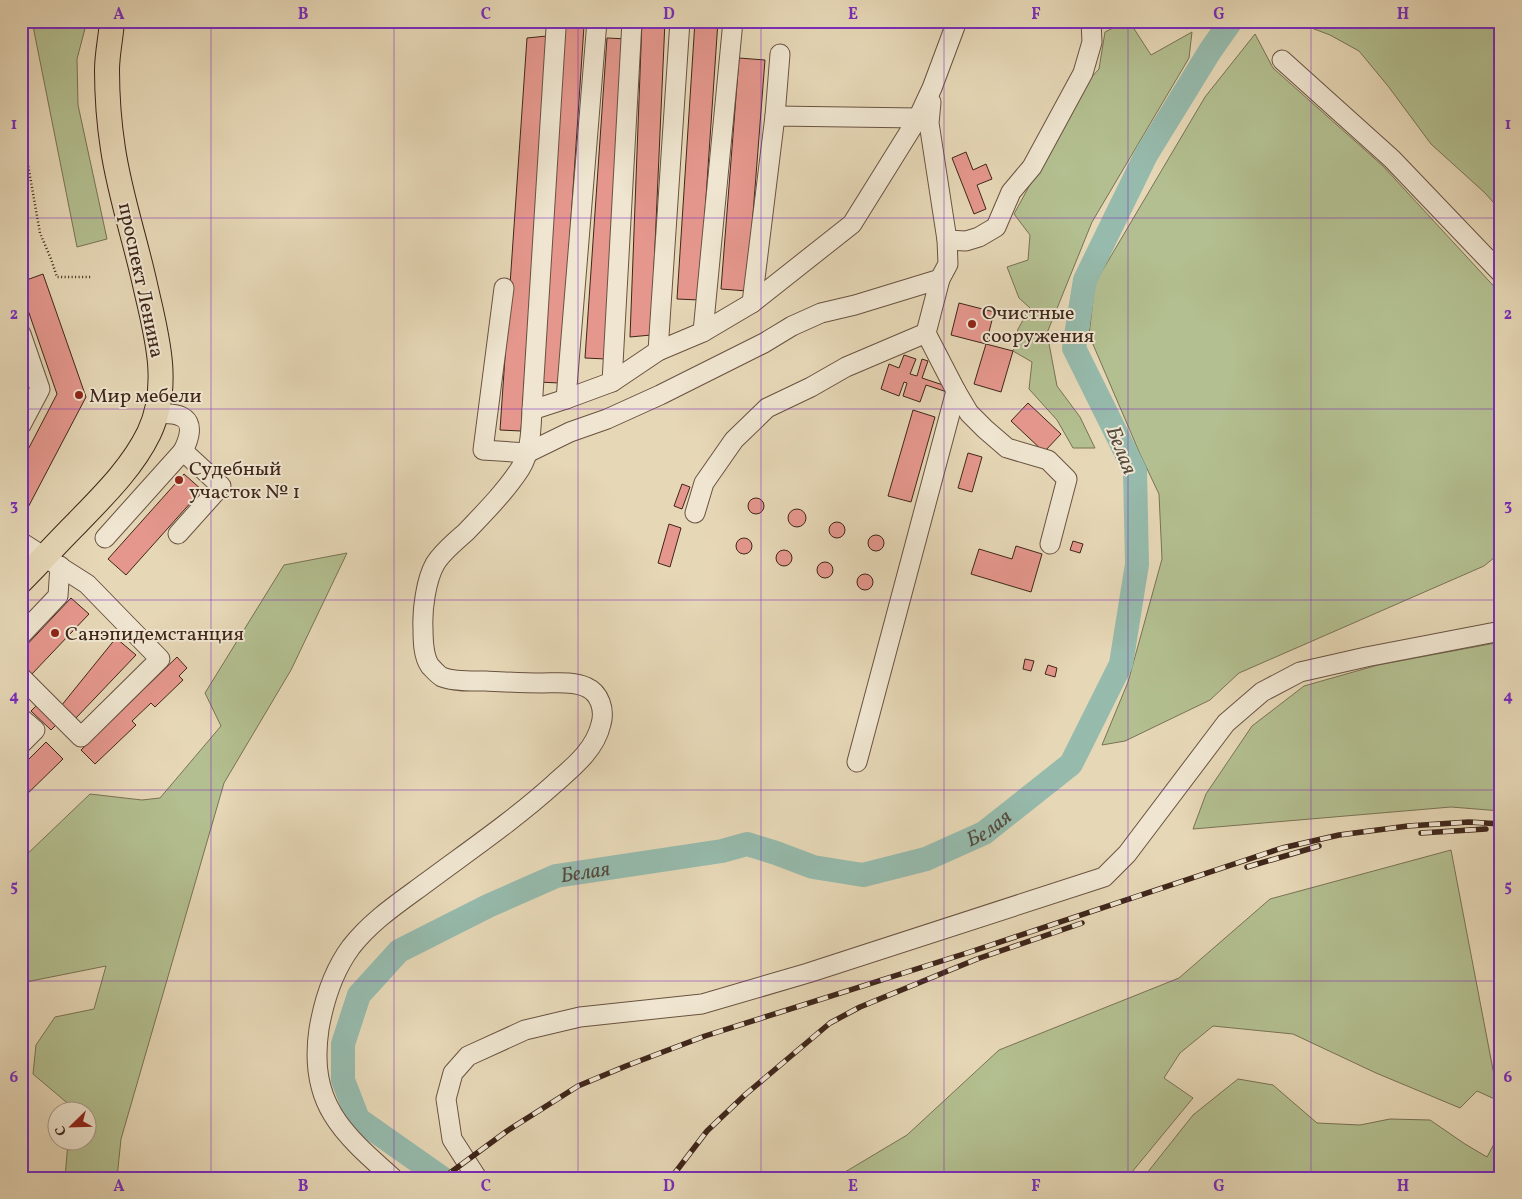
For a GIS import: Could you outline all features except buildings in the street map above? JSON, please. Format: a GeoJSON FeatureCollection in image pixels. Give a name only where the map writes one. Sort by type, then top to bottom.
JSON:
{"type":"FeatureCollection","features":[{"type":"Feature","properties":{"kind":"main road","name":"проспект Ленина"},"geometry":{"type":"LineString","coordinates":[[21,581],[52,561],[98,500],[126,468],[150,431],[156,413],[161,374],[160,354],[113,150],[107,68],[112,21]]}},
{"type":"Feature","properties":{"kind":"street"},"geometry":{"type":"LineString","coordinates":[[566,399],[596,21]]}},
{"type":"Feature","properties":{"kind":"street"},"geometry":{"type":"LineString","coordinates":[[612,382],[632,21]]}},
{"type":"Feature","properties":{"kind":"street"},"geometry":{"type":"LineString","coordinates":[[658,351],[680,21]]}},
{"type":"Feature","properties":{"kind":"street"},"geometry":{"type":"LineString","coordinates":[[703,332],[733,21]]}},
{"type":"Feature","properties":{"kind":"street"},"geometry":{"type":"LineString","coordinates":[[532,410],[612,382],[658,351],[703,332],[752,303],[852,224],[918,118],[932,88],[957,21]]}},
{"type":"Feature","properties":{"kind":"street"},"geometry":{"type":"LineString","coordinates":[[947,240],[966,241],[979,237],[996,227],[1011,192],[1032,167],[1083,73],[1092,42],[1092,22]]}},
{"type":"Feature","properties":{"kind":"street"},"geometry":{"type":"LineString","coordinates":[[394,1178],[349,1138],[325,1103],[319,1078],[317,1046],[322,1009],[340,965],[351,948],[378,919],[528,807],[574,766],[593,745],[602,724],[603,708],[599,698],[587,687],[567,683],[466,681],[441,676],[429,664],[424,647],[422,622],[430,574],[436,561],[490,507],[521,467],[527,453],[532,410],[556,28]]}},
{"type":"Feature","properties":{"kind":"street"},"geometry":{"type":"LineString","coordinates":[[752,303],[775,116],[780,54]]}},
{"type":"Feature","properties":{"kind":"street"},"geometry":{"type":"LineString","coordinates":[[1282,60],[1392,159],[1501,273]]}},
{"type":"Feature","properties":{"kind":"street"},"geometry":{"type":"LineString","coordinates":[[932,88],[929,123],[947,240],[948,264],[940,279],[926,333],[956,391],[970,413],[985,429],[1007,448],[1048,460],[1067,479],[1050,544]]}},
{"type":"Feature","properties":{"kind":"street"},"geometry":{"type":"LineString","coordinates":[[775,116],[918,118]]}},
{"type":"Feature","properties":{"kind":"street"},"geometry":{"type":"LineString","coordinates":[[504,288],[483,450],[527,453],[570,432],[607,419],[660,395],[764,343],[792,326],[821,313],[855,305],[940,279]]}},
{"type":"Feature","properties":{"kind":"street"},"geometry":{"type":"LineString","coordinates":[[695,513],[704,483],[734,440],[767,408],[811,387],[846,367],[926,333]]}},
{"type":"Feature","properties":{"kind":"street"},"geometry":{"type":"LineString","coordinates":[[21,334],[40,389],[21,425]]}},
{"type":"Feature","properties":{"kind":"street"},"geometry":{"type":"LineString","coordinates":[[858,762],[956,391]]}},
{"type":"Feature","properties":{"kind":"street"},"geometry":{"type":"LineString","coordinates":[[105,538],[182,452],[189,439],[190,429],[187,422],[181,416],[156,413]]}},
{"type":"Feature","properties":{"kind":"street"},"geometry":{"type":"LineString","coordinates":[[178,534],[221,486],[182,452]]}},
{"type":"Feature","properties":{"kind":"street"},"geometry":{"type":"LineString","coordinates":[[21,542],[87,584],[160,660],[81,737],[21,677]]}},
{"type":"Feature","properties":{"kind":"street"},"geometry":{"type":"LineString","coordinates":[[21,635],[58,596],[52,561]]}},
{"type":"Feature","properties":{"kind":"street"},"geometry":{"type":"LineString","coordinates":[[477,1178],[452,1139],[446,1100],[453,1073],[468,1056],[525,1030],[580,1017],[702,1004],[808,973],[1104,877],[1127,854],[1226,724],[1262,692],[1300,672],[1366,657],[1501,631]]}},
{"type":"Feature","properties":{"kind":"street"},"geometry":{"type":"LineString","coordinates":[[21,718],[35,730],[21,744]]}},
{"type":"Feature","properties":{"kind":"path"},"geometry":{"type":"LineString","coordinates":[[21,124],[40,233],[57,277],[91,277]]}},
{"type":"Feature","properties":{"kind":"green space"},"geometry":{"type":"Polygon","coordinates":[[[32,21],[87,21],[77,59],[78,105],[107,239],[77,247],[32,21]]]}},
{"type":"Feature","properties":{"kind":"green space"},"geometry":{"type":"Polygon","coordinates":[[[1129,21],[1151,55],[1192,32],[1189,58],[1092,222],[1047,333],[1057,386],[1080,417],[1095,448],[1073,448],[1057,420],[1029,389],[1032,362],[1013,351],[1018,329],[1030,308],[1019,298],[1007,267],[1028,260],[1030,235],[1014,214],[1084,85],[1099,69],[1105,32],[1129,21]]]}},
{"type":"Feature","properties":{"kind":"green space"},"geometry":{"type":"Polygon","coordinates":[[[1293,21],[1501,21],[1501,211],[1485,193],[1431,144],[1388,86],[1359,51],[1330,35],[1293,21]]]}},
{"type":"Feature","properties":{"kind":"green space"},"geometry":{"type":"Polygon","coordinates":[[[1255,34],[1273,68],[1383,166],[1501,294],[1501,552],[1484,566],[1239,673],[1210,700],[1125,741],[1102,745],[1128,682],[1162,559],[1159,494],[1089,335],[1095,283],[1205,97],[1255,34]]]}},
{"type":"Feature","properties":{"kind":"green space"},"geometry":{"type":"Polygon","coordinates":[[[347,553],[291,670],[224,783],[121,1139],[117,1178],[65,1178],[67,1152],[98,1152],[98,1102],[66,1102],[33,1074],[36,1045],[55,1017],[94,1009],[106,966],[21,983],[21,919],[26,912],[22,859],[90,794],[142,800],[160,798],[221,726],[205,693],[284,565],[347,553]]]}},
{"type":"Feature","properties":{"kind":"green space"},"geometry":{"type":"Polygon","coordinates":[[[1501,642],[1501,811],[1451,807],[1193,829],[1206,794],[1252,726],[1304,686],[1378,665],[1501,642]]]}},
{"type":"Feature","properties":{"kind":"green space"},"geometry":{"type":"Polygon","coordinates":[[[1451,850],[1499,1101],[1477,1091],[1460,1108],[1376,1073],[1293,1034],[1213,1026],[1180,1053],[1164,1078],[1193,1098],[1127,1178],[835,1178],[907,1135],[999,1050],[1179,978],[1270,899],[1451,850]]]}},
{"type":"Feature","properties":{"kind":"green space"},"geometry":{"type":"Polygon","coordinates":[[[1238,1079],[1273,1085],[1317,1123],[1360,1125],[1390,1119],[1430,1120],[1487,1157],[1501,1131],[1501,1178],[1143,1178],[1193,1115],[1238,1079]]]}},
{"type":"Feature","properties":{"kind":"waterway","name":"Белая"},"geometry":{"type":"LineString","coordinates":[[442,1178],[358,1119],[343,1080],[343,1044],[359,995],[399,951],[488,906],[556,876],[722,851],[747,844],[813,867],[863,875],[926,859],[984,833],[1071,764],[1121,664],[1137,564],[1135,471],[1074,348],[1085,280],[1146,155],[1210,51],[1231,21]]}},
{"type":"Feature","properties":{"kind":"railway"},"geometry":{"type":"LineString","coordinates":[[443,1178],[507,1131],[578,1086],[705,1036],[970,952],[1282,848],[1339,835],[1408,826],[1469,822],[1501,824]]}},
{"type":"Feature","properties":{"kind":"railway"},"geometry":{"type":"LineString","coordinates":[[1421,833],[1486,829]]}},
{"type":"Feature","properties":{"kind":"railway"},"geometry":{"type":"LineString","coordinates":[[1247,867],[1319,846]]}},
{"type":"Feature","properties":{"kind":"railway"},"geometry":{"type":"LineString","coordinates":[[671,1178],[707,1131],[746,1094],[830,1023],[860,1007],[977,959],[1082,923]]}},
{"type":"Feature","properties":{"kind":"place","name":"Очистные сооружения"},"geometry":{"type":"Point","coordinates":[972,324]}},
{"type":"Feature","properties":{"kind":"place","name":"Мир мебели"},"geometry":{"type":"Point","coordinates":[79,395]}},
{"type":"Feature","properties":{"kind":"place","name":"Судебный участок № 1"},"geometry":{"type":"Point","coordinates":[179,480]}},
{"type":"Feature","properties":{"kind":"place","name":"Санэпидемстанция"},"geometry":{"type":"Point","coordinates":[55,633]}}]}
